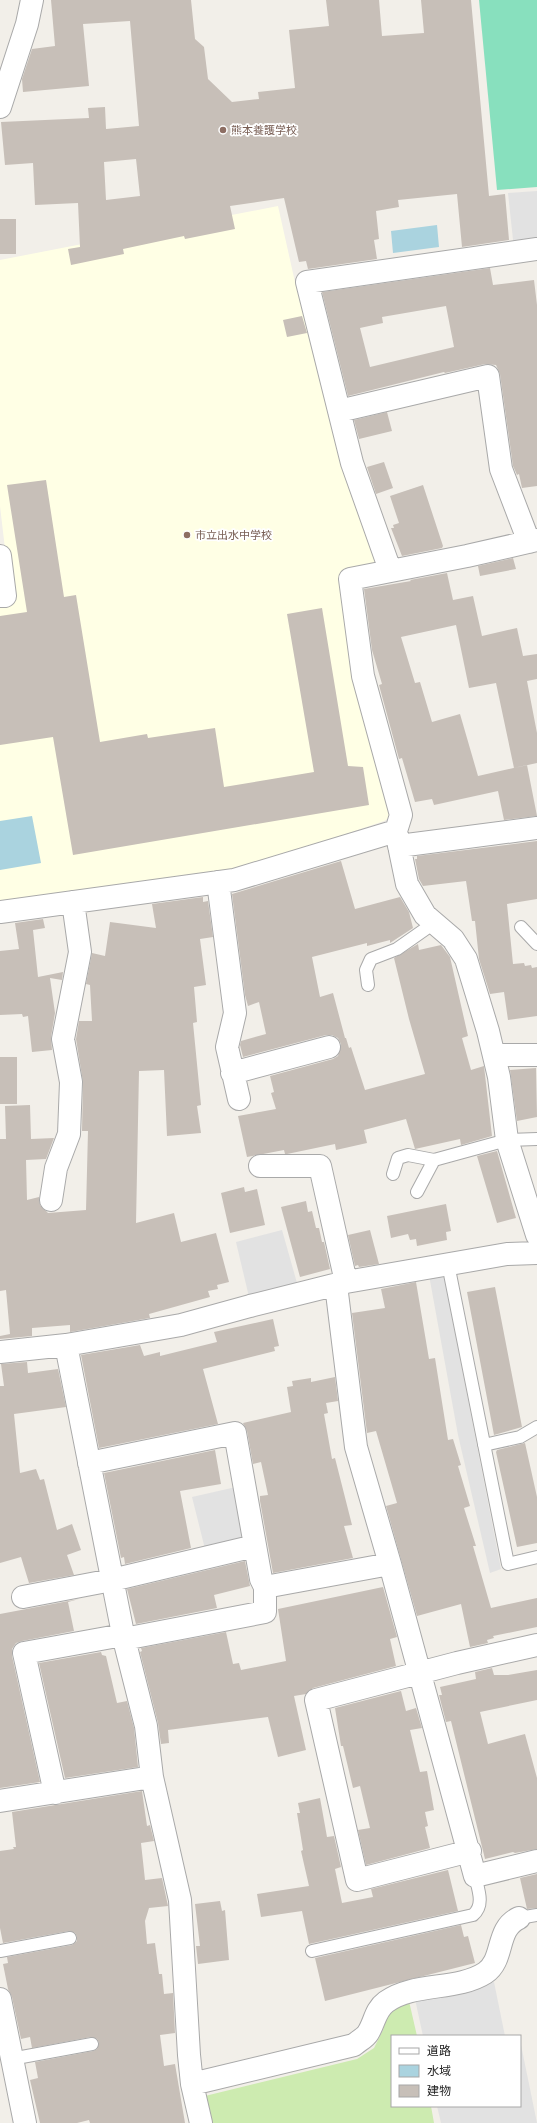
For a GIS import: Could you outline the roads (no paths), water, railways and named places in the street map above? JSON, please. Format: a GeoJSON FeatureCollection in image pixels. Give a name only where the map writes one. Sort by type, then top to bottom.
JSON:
{"type":"FeatureCollection","features":[{"type":"Feature","properties":{"kind":"street"},"geometry":{"type":"LineString","coordinates":[[1,99],[27,24],[32,0]]}},
{"type":"Feature","properties":{"kind":"street"},"geometry":{"type":"LineString","coordinates":[[390,570],[352,463],[307,282],[537,249]]}},
{"type":"Feature","properties":{"kind":"street"},"geometry":{"type":"LineString","coordinates":[[339,411],[488,376],[501,469],[533,541],[467,556],[350,579],[363,676],[401,816],[398,838],[407,884],[425,915],[454,939],[466,959],[488,1031],[499,1077],[507,1140],[537,1235]]}},
{"type":"Feature","properties":{"kind":"street"},"geometry":{"type":"LineString","coordinates":[[0,556],[5,596],[0,596]]}},
{"type":"Feature","properties":{"kind":"street"},"geometry":{"type":"LineString","coordinates":[[0,912],[234,880],[398,838],[537,828]]}},
{"type":"Feature","properties":{"kind":"street"},"geometry":{"type":"LineString","coordinates":[[218,882],[235,1013],[227,1047],[239,1098]]}},
{"type":"Feature","properties":{"kind":"street"},"geometry":{"type":"LineString","coordinates":[[51,1200],[56,1168],[69,1134],[71,1082],[63,1039],[80,952],[73,902]]}},
{"type":"Feature","properties":{"kind":"street"},"geometry":{"type":"LineString","coordinates":[[232,1073],[329,1047]]}},
{"type":"Feature","properties":{"kind":"street"},"geometry":{"type":"LineString","coordinates":[[494,1055],[537,1055]]}},
{"type":"Feature","properties":{"kind":"street"},"geometry":{"type":"LineString","coordinates":[[260,1166],[320,1166],[341,1284],[356,1447],[470,1851],[475,1876],[537,1861]]}},
{"type":"Feature","properties":{"kind":"street"},"geometry":{"type":"LineString","coordinates":[[0,1352],[66,1345],[181,1325],[341,1284],[507,1254],[537,1253]]}},
{"type":"Feature","properties":{"kind":"street"},"geometry":{"type":"LineString","coordinates":[[66,1345],[123,1637],[146,1726],[152,1777],[180,1900],[192,2084],[201,2123]]}},
{"type":"Feature","properties":{"kind":"street"},"geometry":{"type":"LineString","coordinates":[[54,1793],[24,1653],[265,1612],[265,1587],[261,1579],[235,1433],[89,1464]]}},
{"type":"Feature","properties":{"kind":"street"},"geometry":{"type":"LineString","coordinates":[[23,1597],[112,1580],[255,1546]]}},
{"type":"Feature","properties":{"kind":"street"},"geometry":{"type":"LineString","coordinates":[[265,1587],[390,1564]]}},
{"type":"Feature","properties":{"kind":"street"},"geometry":{"type":"LineString","coordinates":[[470,1851],[357,1880],[316,1700],[419,1673],[537,1645]]}},
{"type":"Feature","properties":{"kind":"street"},"geometry":{"type":"LineString","coordinates":[[0,1801],[152,1777]]}},
{"type":"Feature","properties":{"kind":"street"},"geometry":{"type":"LineString","coordinates":[[192,2084],[354,2045],[368,2034],[376,2014],[386,2002],[403,1994],[462,1981],[485,1973],[496,1961],[503,1937],[510,1922],[528,1917]]}},
{"type":"Feature","properties":{"kind":"street"},"geometry":{"type":"LineString","coordinates":[[0,1999],[25,2123]]}},
{"type":"Feature","properties":{"kind":"lane"},"geometry":{"type":"LineString","coordinates":[[368,985],[366,970],[372,959],[397,949],[434,923]]}},
{"type":"Feature","properties":{"kind":"lane"},"geometry":{"type":"LineString","coordinates":[[521,927],[537,944]]}},
{"type":"Feature","properties":{"kind":"lane"},"geometry":{"type":"LineString","coordinates":[[393,1174],[398,1158],[408,1155],[434,1160],[507,1140],[537,1139]]}},
{"type":"Feature","properties":{"kind":"lane"},"geometry":{"type":"LineString","coordinates":[[417,1192],[434,1160]]}},
{"type":"Feature","properties":{"kind":"lane"},"geometry":{"type":"LineString","coordinates":[[448,1264],[508,1564],[537,1557]]}},
{"type":"Feature","properties":{"kind":"lane"},"geometry":{"type":"LineString","coordinates":[[484,1445],[520,1437],[537,1427]]}},
{"type":"Feature","properties":{"kind":"lane"},"geometry":{"type":"LineString","coordinates":[[312,1951],[473,1915],[478,1910],[480,1904],[475,1876]]}},
{"type":"Feature","properties":{"kind":"lane"},"geometry":{"type":"LineString","coordinates":[[0,1952],[70,1938]]}},
{"type":"Feature","properties":{"kind":"lane"},"geometry":{"type":"LineString","coordinates":[[12,2059],[92,2044]]}},
{"type":"Feature","properties":{"kind":"water"},"geometry":{"type":"Polygon","coordinates":[[[437,225],[439,247],[393,253],[391,231],[437,225]]]}},
{"type":"Feature","properties":{"kind":"water"},"geometry":{"type":"Polygon","coordinates":[[[32,816],[41,863],[0,870],[0,821],[32,816]]]}},
{"type":"Feature","properties":{"kind":"place","name":"熊本養護学校"},"geometry":{"type":"Point","coordinates":[223,130]}},
{"type":"Feature","properties":{"kind":"place","name":"市立出水中学校"},"geometry":{"type":"Point","coordinates":[187,535]}}]}
